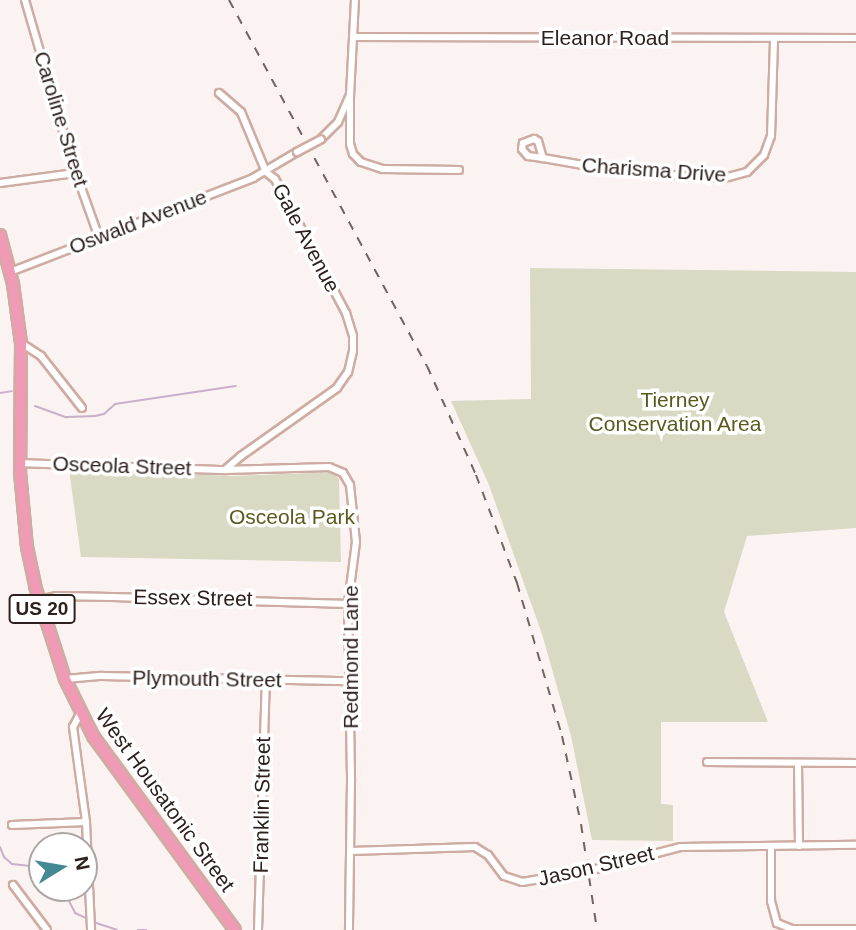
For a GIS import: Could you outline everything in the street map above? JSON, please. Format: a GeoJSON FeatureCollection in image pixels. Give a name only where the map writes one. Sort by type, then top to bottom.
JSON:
{"type":"FeatureCollection","features":[{"type":"Feature","properties":{"kind":"highway","name":"West Housatonic Street"},"geometry":{"type":"LineString","coordinates":[[0,235],[10,272],[21,342],[20,463],[27,547],[39,600],[65,679],[80,714],[107,757],[235,930]]}},
{"type":"Feature","properties":{"kind":"street","name":"Caroline Street"},"geometry":{"type":"LineString","coordinates":[[25,0],[75,173],[99,238]]}},
{"type":"Feature","properties":{"kind":"street","name":"Gale Avenue"},"geometry":{"type":"LineString","coordinates":[[225,470],[244,453],[337,388],[351,363],[352,330],[275,178],[267,172],[321,139],[338,122],[350,94],[355,0]]}},
{"type":"Feature","properties":{"kind":"street","name":"Eleanor Road"},"geometry":{"type":"LineString","coordinates":[[355,37],[856,38]]}},
{"type":"Feature","properties":{"kind":"street","name":"Charisma Drive"},"geometry":{"type":"LineString","coordinates":[[543,158],[600,169],[703,178],[728,177],[747,172],[764,155],[771,135],[774,38]]}},
{"type":"Feature","properties":{"kind":"street"},"geometry":{"type":"LineString","coordinates":[[219,93],[241,112],[267,172]]}},
{"type":"Feature","properties":{"kind":"street"},"geometry":{"type":"LineString","coordinates":[[350,94],[350,144],[361,162],[383,169],[459,170]]}},
{"type":"Feature","properties":{"kind":"street","name":"Oswald Avenue"},"geometry":{"type":"LineString","coordinates":[[10,272],[267,172]]}},
{"type":"Feature","properties":{"kind":"street"},"geometry":{"type":"LineString","coordinates":[[0,183],[75,173]]}},
{"type":"Feature","properties":{"kind":"street"},"geometry":{"type":"LineString","coordinates":[[21,342],[41,356],[82,408]]}},
{"type":"Feature","properties":{"kind":"street","name":"Osceola Street"},"geometry":{"type":"LineString","coordinates":[[20,463],[225,470]]}},
{"type":"Feature","properties":{"kind":"street","name":"Redmond Lane"},"geometry":{"type":"LineString","coordinates":[[225,470],[326,467],[345,475],[351,489],[356,533],[348,604],[351,851]]}},
{"type":"Feature","properties":{"kind":"street","name":"Essex Street"},"geometry":{"type":"LineString","coordinates":[[39,600],[57,596],[348,604]]}},
{"type":"Feature","properties":{"kind":"street","name":"Plymouth Street"},"geometry":{"type":"LineString","coordinates":[[65,679],[102,676],[349,681]]}},
{"type":"Feature","properties":{"kind":"street","name":"Franklin Street"},"geometry":{"type":"LineString","coordinates":[[258,930],[266,680]]}},
{"type":"Feature","properties":{"kind":"street"},"geometry":{"type":"LineString","coordinates":[[80,714],[73,727],[86,822],[90,928]]}},
{"type":"Feature","properties":{"kind":"street"},"geometry":{"type":"LineString","coordinates":[[708,762],[856,763]]}},
{"type":"Feature","properties":{"kind":"street"},"geometry":{"type":"LineString","coordinates":[[798,763],[799,846]]}},
{"type":"Feature","properties":{"kind":"street"},"geometry":{"type":"LineString","coordinates":[[12,825],[86,822]]}},
{"type":"Feature","properties":{"kind":"street","name":"Jason Street"},"geometry":{"type":"LineString","coordinates":[[351,851],[475,847],[488,855],[504,876],[522,883],[588,871],[665,849],[856,845]]}},
{"type":"Feature","properties":{"kind":"street"},"geometry":{"type":"LineString","coordinates":[[771,848],[771,901],[777,923],[792,929],[856,929]]}},
{"type":"Feature","properties":{"kind":"street"},"geometry":{"type":"LineString","coordinates":[[349,930],[351,851]]}},
{"type":"Feature","properties":{"kind":"street"},"geometry":{"type":"LineString","coordinates":[[13,886],[47,930]]}},
{"type":"Feature","properties":{"kind":"green space","name":"Tierney Conservation Area"},"geometry":{"type":"Polygon","coordinates":[[[530,268],[856,272],[856,528],[747,536],[724,612],[768,722],[661,722],[661,804],[673,805],[673,841],[592,840],[571,736],[542,634],[489,485],[451,401],[531,399],[530,268]]]}},
{"type":"Feature","properties":{"kind":"green space","name":"Osceola Park"},"geometry":{"type":"Polygon","coordinates":[[[69,469],[233,476],[333,472],[339,479],[341,562],[81,557],[69,469]]]}},
{"type":"Feature","properties":{"kind":"waterway"},"geometry":{"type":"LineString","coordinates":[[35,406],[66,417],[95,416],[104,414],[115,404],[236,386]]}},
{"type":"Feature","properties":{"kind":"waterway"},"geometry":{"type":"LineString","coordinates":[[0,393],[12,391]]}},
{"type":"Feature","properties":{"kind":"waterway"},"geometry":{"type":"LineString","coordinates":[[0,847],[4,857],[12,864],[28,866]]}},
{"type":"Feature","properties":{"kind":"waterway"},"geometry":{"type":"LineString","coordinates":[[70,902],[75,913],[88,919]]}},
{"type":"Feature","properties":{"kind":"waterway"},"geometry":{"type":"LineString","coordinates":[[93,922],[117,930]]}},
{"type":"Feature","properties":{"kind":"waterway"},"geometry":{"type":"LineString","coordinates":[[138,930],[146,930]]}},
{"type":"Feature","properties":{"kind":"railway"},"geometry":{"type":"LineString","coordinates":[[229,0],[427,366],[476,475],[517,583],[562,736],[581,824],[597,930]]}}]}
